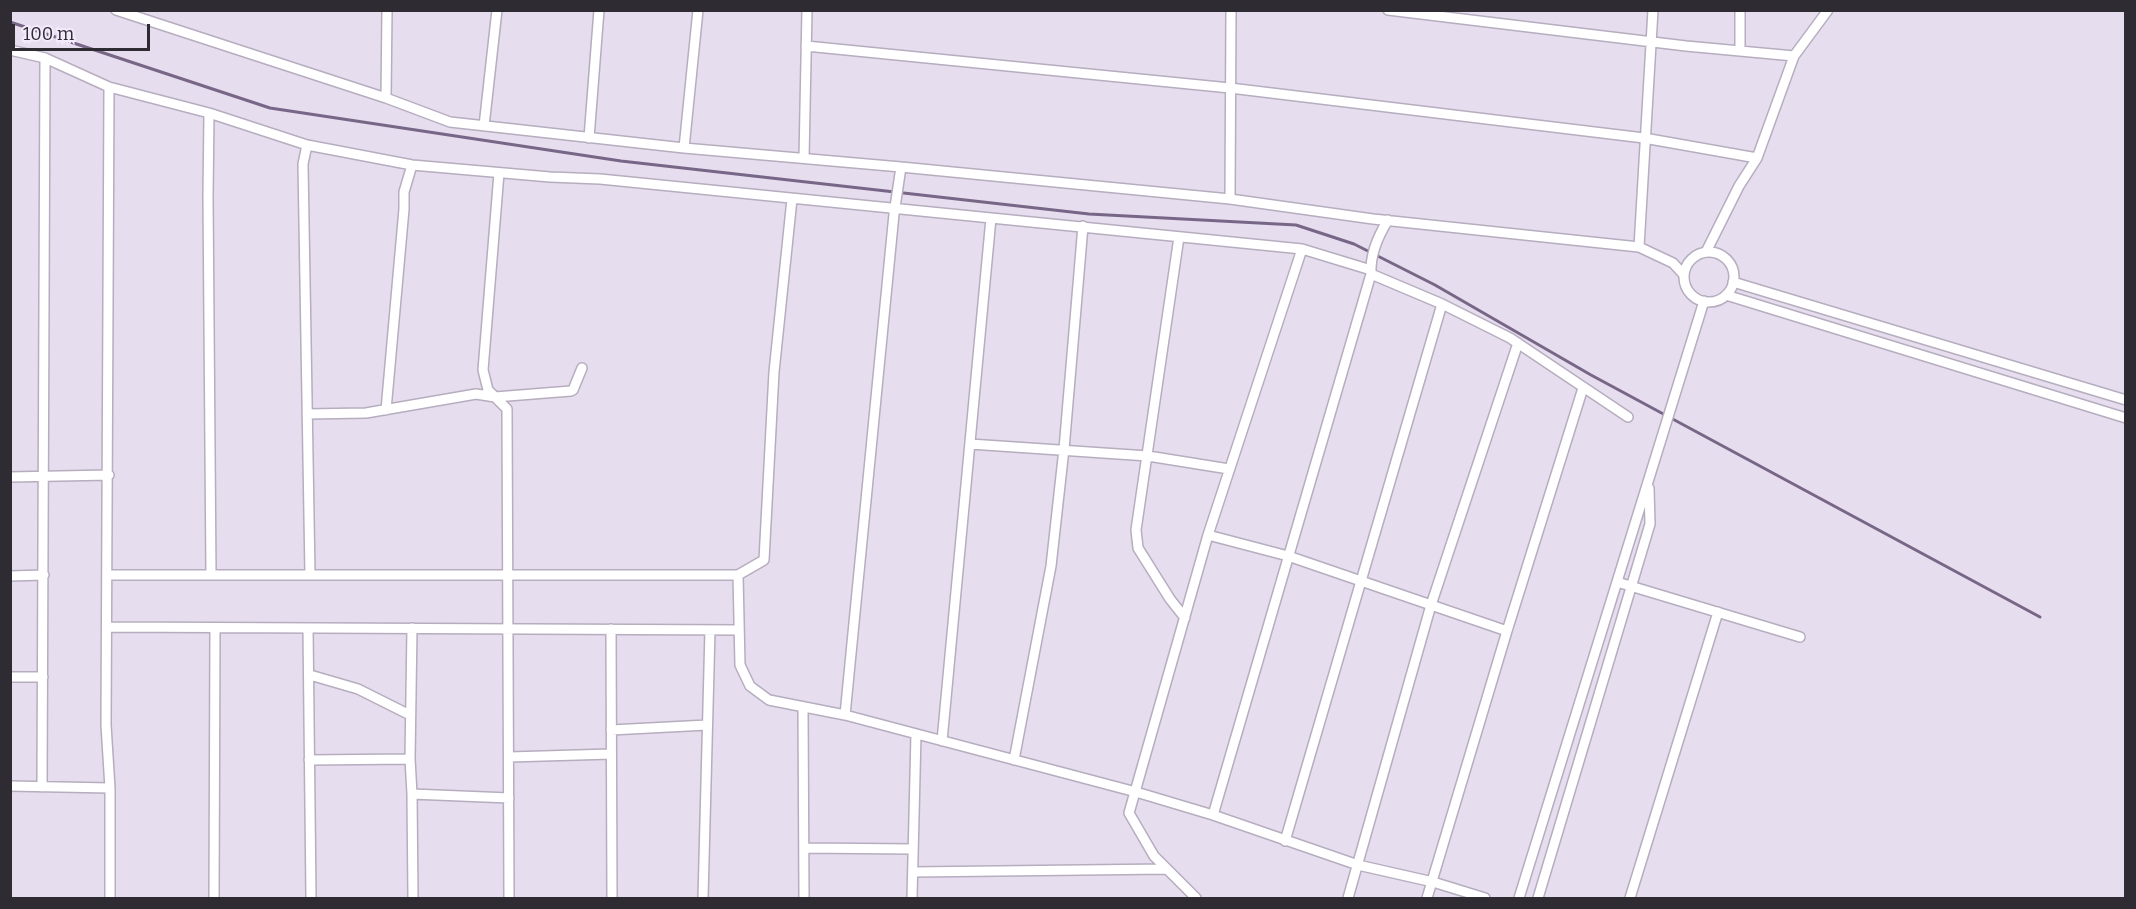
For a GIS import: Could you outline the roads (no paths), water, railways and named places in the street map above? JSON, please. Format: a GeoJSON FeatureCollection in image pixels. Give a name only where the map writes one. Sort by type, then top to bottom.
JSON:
{"type":"FeatureCollection","features":[{"type":"Feature","properties":{"kind":"street"},"geometry":{"type":"LineString","coordinates":[[116,10],[386,98],[450,122],[684,148],[1230,200],[1388,220],[1639,247],[1673,263],[1684,275]]}},
{"type":"Feature","properties":{"kind":"street"},"geometry":{"type":"LineString","coordinates":[[386,98],[387,10]]}},
{"type":"Feature","properties":{"kind":"street"},"geometry":{"type":"LineString","coordinates":[[484,126],[497,10]]}},
{"type":"Feature","properties":{"kind":"street"},"geometry":{"type":"LineString","coordinates":[[589,138],[599,10]]}},
{"type":"Feature","properties":{"kind":"street"},"geometry":{"type":"LineString","coordinates":[[684,148],[698,10]]}},
{"type":"Feature","properties":{"kind":"street"},"geometry":{"type":"LineString","coordinates":[[804,158],[807,10]]}},
{"type":"Feature","properties":{"kind":"street"},"geometry":{"type":"LineString","coordinates":[[1230,200],[1231,10]]}},
{"type":"Feature","properties":{"kind":"street"},"geometry":{"type":"LineString","coordinates":[[1388,10],[1652,42],[1794,56]]}},
{"type":"Feature","properties":{"kind":"street"},"geometry":{"type":"LineString","coordinates":[[1639,247],[1653,10]]}},
{"type":"Feature","properties":{"kind":"street"},"geometry":{"type":"LineString","coordinates":[[1740,10],[1740,51]]}},
{"type":"Feature","properties":{"kind":"street"},"geometry":{"type":"LineString","coordinates":[[1706,252],[1739,186],[1757,158],[1794,56],[1828,10]]}},
{"type":"Feature","properties":{"kind":"street"},"geometry":{"type":"LineString","coordinates":[[806,46],[1230,88],[1644,138],[1757,158]]}},
{"type":"Feature","properties":{"kind":"street"},"geometry":{"type":"LineString","coordinates":[[10,50],[45,58],[109,87],[209,113],[307,145],[412,165],[600,179],[1302,249],[1371,269],[1518,343],[1628,417]]}},
{"type":"Feature","properties":{"kind":"street"},"geometry":{"type":"LineString","coordinates":[[42,787],[45,58]]}},
{"type":"Feature","properties":{"kind":"street"},"geometry":{"type":"LineString","coordinates":[[109,87],[109,476],[106,725],[110,788],[110,898]]}},
{"type":"Feature","properties":{"kind":"street"},"geometry":{"type":"LineString","coordinates":[[209,113],[211,575]]}},
{"type":"Feature","properties":{"kind":"street"},"geometry":{"type":"LineString","coordinates":[[307,145],[303,164],[310,575]]}},
{"type":"Feature","properties":{"kind":"street"},"geometry":{"type":"LineString","coordinates":[[386,410],[404,192],[412,165]]}},
{"type":"Feature","properties":{"kind":"street"},"geometry":{"type":"LineString","coordinates":[[845,716],[901,167]]}},
{"type":"Feature","properties":{"kind":"street"},"geometry":{"type":"LineString","coordinates":[[499,173],[483,370],[488,390],[507,409],[509,898]]}},
{"type":"Feature","properties":{"kind":"street"},"geometry":{"type":"LineString","coordinates":[[108,575],[738,575],[764,560],[774,372],[792,199]]}},
{"type":"Feature","properties":{"kind":"street"},"geometry":{"type":"LineString","coordinates":[[942,741],[991,218]]}},
{"type":"Feature","properties":{"kind":"street"},"geometry":{"type":"LineString","coordinates":[[1213,815],[1371,269],[1378,236],[1388,220]]}},
{"type":"Feature","properties":{"kind":"street"},"geometry":{"type":"LineString","coordinates":[[1014,760],[1050,566],[1064,449],[1083,226]]}},
{"type":"Feature","properties":{"kind":"street"},"geometry":{"type":"LineString","coordinates":[[1179,237],[1136,530],[1138,548],[1170,599],[1185,618]]}},
{"type":"Feature","properties":{"kind":"street"},"geometry":{"type":"LineString","coordinates":[[1196,898],[1154,856],[1129,813],[1208,535],[1302,249]]}},
{"type":"Feature","properties":{"kind":"street"},"geometry":{"type":"LineString","coordinates":[[1706,252],[1725,258],[1731,267],[1733,282],[1726,295],[1712,302],[1691,295],[1684,275],[1692,259],[1706,252]]}},
{"type":"Feature","properties":{"kind":"street"},"geometry":{"type":"LineString","coordinates":[[1733,282],[2126,400]]}},
{"type":"Feature","properties":{"kind":"street"},"geometry":{"type":"LineString","coordinates":[[1726,295],[2126,418]]}},
{"type":"Feature","properties":{"kind":"street"},"geometry":{"type":"LineString","coordinates":[[1519,898],[1704,301]]}},
{"type":"Feature","properties":{"kind":"street"},"geometry":{"type":"LineString","coordinates":[[1285,841],[1442,304]]}},
{"type":"Feature","properties":{"kind":"street"},"geometry":{"type":"LineString","coordinates":[[1348,898],[1431,605],[1518,343]]}},
{"type":"Feature","properties":{"kind":"street"},"geometry":{"type":"LineString","coordinates":[[307,414],[386,410],[476,394],[495,397],[570,391],[573,390],[582,368]]}},
{"type":"Feature","properties":{"kind":"street"},"geometry":{"type":"LineString","coordinates":[[1427,898],[1583,388]]}},
{"type":"Feature","properties":{"kind":"street"},"geometry":{"type":"LineString","coordinates":[[970,444],[1148,456],[1229,469]]}},
{"type":"Feature","properties":{"kind":"street"},"geometry":{"type":"LineString","coordinates":[[10,477],[109,476]]}},
{"type":"Feature","properties":{"kind":"street"},"geometry":{"type":"LineString","coordinates":[[1538,898],[1650,524],[1649,480]]}},
{"type":"Feature","properties":{"kind":"street"},"geometry":{"type":"LineString","coordinates":[[1208,535],[1288,556],[1507,631]]}},
{"type":"Feature","properties":{"kind":"street"},"geometry":{"type":"LineString","coordinates":[[10,576],[44,574]]}},
{"type":"Feature","properties":{"kind":"street"},"geometry":{"type":"LineString","coordinates":[[738,575],[740,665],[750,686],[769,700],[845,716],[1136,792],[1213,815],[1358,865],[1432,882],[1485,898]]}},
{"type":"Feature","properties":{"kind":"street"},"geometry":{"type":"LineString","coordinates":[[1617,582],[1800,637]]}},
{"type":"Feature","properties":{"kind":"street"},"geometry":{"type":"LineString","coordinates":[[1630,898],[1718,612]]}},
{"type":"Feature","properties":{"kind":"street"},"geometry":{"type":"LineString","coordinates":[[108,627],[738,630]]}},
{"type":"Feature","properties":{"kind":"street"},"geometry":{"type":"LineString","coordinates":[[214,898],[215,628]]}},
{"type":"Feature","properties":{"kind":"street"},"geometry":{"type":"LineString","coordinates":[[308,628],[311,898]]}},
{"type":"Feature","properties":{"kind":"street"},"geometry":{"type":"LineString","coordinates":[[412,628],[410,759],[413,898]]}},
{"type":"Feature","properties":{"kind":"street"},"geometry":{"type":"LineString","coordinates":[[611,629],[612,898]]}},
{"type":"Feature","properties":{"kind":"street"},"geometry":{"type":"LineString","coordinates":[[703,898],[710,630]]}},
{"type":"Feature","properties":{"kind":"street"},"geometry":{"type":"LineString","coordinates":[[310,675],[358,689],[410,715]]}},
{"type":"Feature","properties":{"kind":"street"},"geometry":{"type":"LineString","coordinates":[[10,677],[43,677]]}},
{"type":"Feature","properties":{"kind":"street"},"geometry":{"type":"LineString","coordinates":[[803,707],[804,898]]}},
{"type":"Feature","properties":{"kind":"street"},"geometry":{"type":"LineString","coordinates":[[611,730],[707,725]]}},
{"type":"Feature","properties":{"kind":"street"},"geometry":{"type":"LineString","coordinates":[[912,898],[916,734]]}},
{"type":"Feature","properties":{"kind":"street"},"geometry":{"type":"LineString","coordinates":[[509,757],[611,754]]}},
{"type":"Feature","properties":{"kind":"street"},"geometry":{"type":"LineString","coordinates":[[309,760],[410,759]]}},
{"type":"Feature","properties":{"kind":"street"},"geometry":{"type":"LineString","coordinates":[[10,786],[110,788]]}},
{"type":"Feature","properties":{"kind":"street"},"geometry":{"type":"LineString","coordinates":[[412,794],[509,798]]}},
{"type":"Feature","properties":{"kind":"street"},"geometry":{"type":"LineString","coordinates":[[804,848],[913,849]]}},
{"type":"Feature","properties":{"kind":"street"},"geometry":{"type":"LineString","coordinates":[[913,872],[1167,869]]}},
{"type":"Feature","properties":{"kind":"waterway"},"geometry":{"type":"LineString","coordinates":[[10,22],[270,108],[621,161],[1089,214],[1296,225],[1354,244],[1435,285],[1591,375],[2040,617]]}}]}
